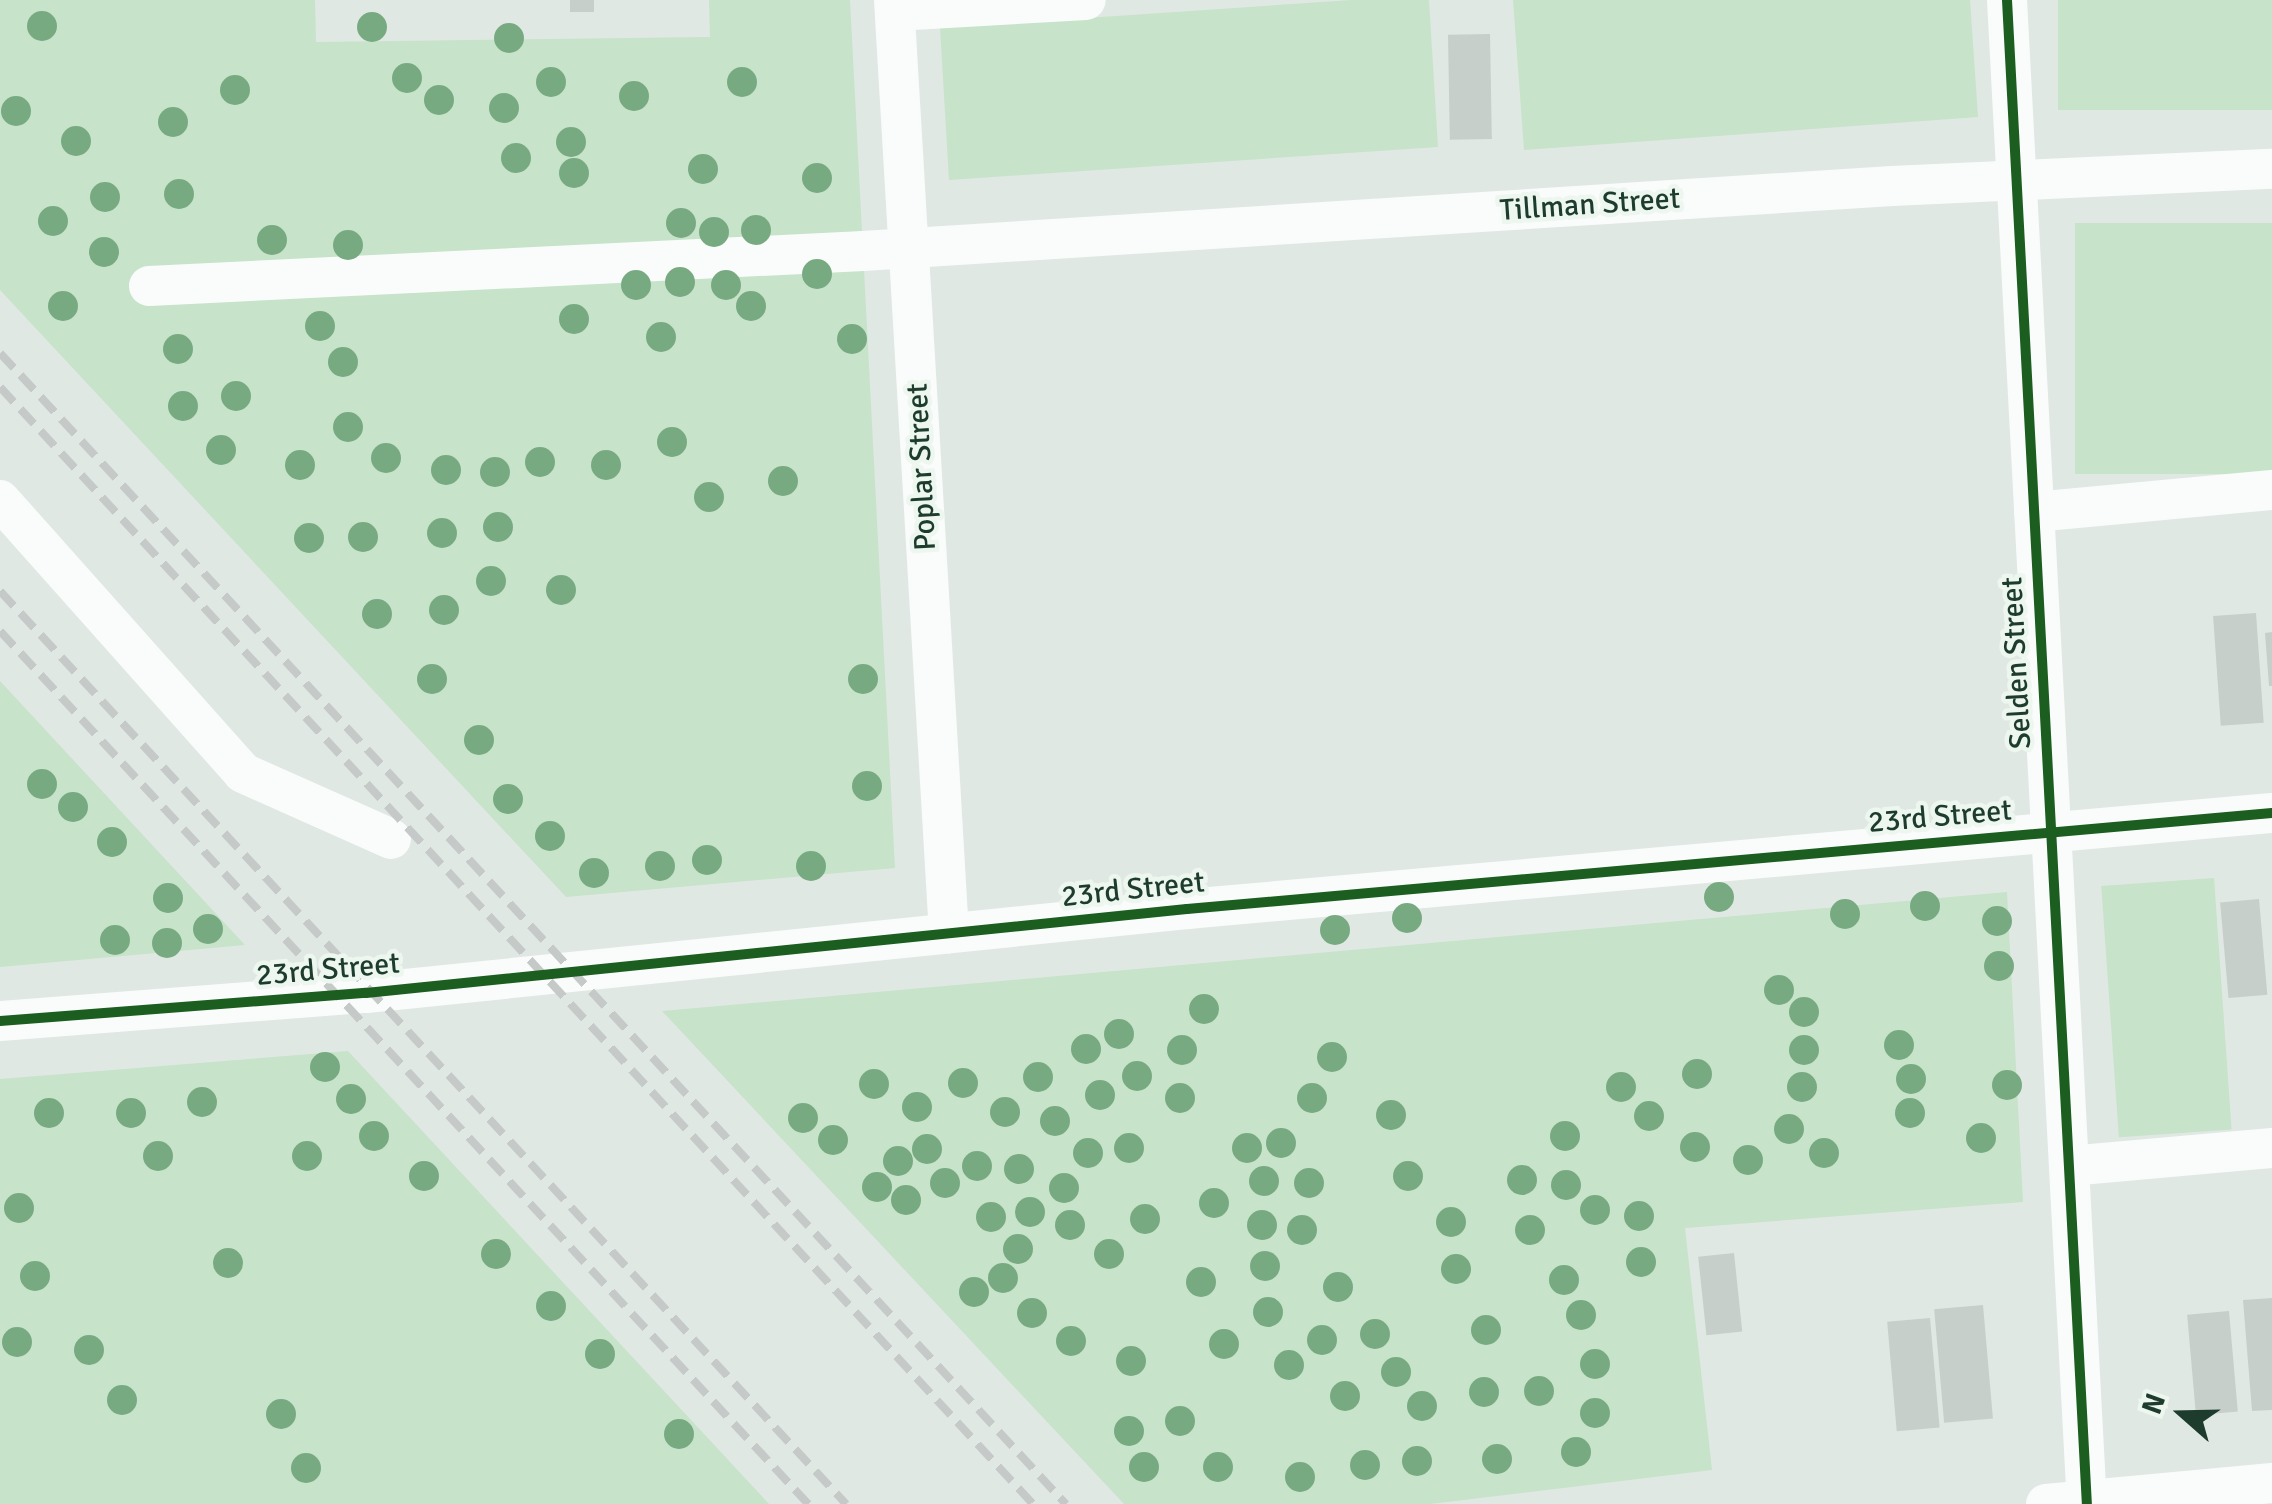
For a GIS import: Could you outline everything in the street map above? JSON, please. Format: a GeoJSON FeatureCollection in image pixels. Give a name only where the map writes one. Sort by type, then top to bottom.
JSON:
{"type":"FeatureCollection","features":[{"type":"Feature","properties":{"kind":"street"},"geometry":{"type":"LineString","coordinates":[[894,5],[1086,0]]}},
{"type":"Feature","properties":{"kind":"street","name":"Selden Street"},"geometry":{"type":"LineString","coordinates":[[2007,0],[2087,1502]]}},
{"type":"Feature","properties":{"kind":"street","name":"Poplar Street"},"geometry":{"type":"LineString","coordinates":[[894,5],[949,934]]}},
{"type":"Feature","properties":{"kind":"street","name":"Tillman Street"},"geometry":{"type":"LineString","coordinates":[[149,286],[2272,169]]}},
{"type":"Feature","properties":{"kind":"street"},"geometry":{"type":"LineString","coordinates":[[2034,512],[2272,490]]}},
{"type":"Feature","properties":{"kind":"street"},"geometry":{"type":"LineString","coordinates":[[0,500],[243,773],[391,838]]}},
{"type":"Feature","properties":{"kind":"street","name":"23rd Street"},"geometry":{"type":"LineString","coordinates":[[0,1022],[366,992],[2272,812]]}},
{"type":"Feature","properties":{"kind":"street"},"geometry":{"type":"LineString","coordinates":[[2070,1166],[2272,1148]]}},
{"type":"Feature","properties":{"kind":"street"},"geometry":{"type":"LineString","coordinates":[[2046,1504],[2272,1483]]}},
{"type":"Feature","properties":{"kind":"green space"},"geometry":{"type":"Polygon","coordinates":[[[0,0],[315,0],[316,42],[710,37],[709,0],[850,0],[895,868],[566,897],[0,290],[0,0]]]}},
{"type":"Feature","properties":{"kind":"green space"},"geometry":{"type":"Polygon","coordinates":[[[1351,0],[1429,0],[1438,147],[949,180],[940,28],[1351,0]]]}},
{"type":"Feature","properties":{"kind":"green space"},"geometry":{"type":"Polygon","coordinates":[[[1513,0],[1970,0],[1978,117],[1524,150],[1513,0]]]}},
{"type":"Feature","properties":{"kind":"green space"},"geometry":{"type":"Polygon","coordinates":[[[2058,0],[2272,0],[2272,110],[2058,110],[2058,0]]]}},
{"type":"Feature","properties":{"kind":"green space"},"geometry":{"type":"Polygon","coordinates":[[[2075,223],[2272,223],[2272,474],[2075,474],[2075,223]]]}},
{"type":"Feature","properties":{"kind":"green space"},"geometry":{"type":"Polygon","coordinates":[[[0,681],[245,945],[0,967],[0,681]]]}},
{"type":"Feature","properties":{"kind":"green space"},"geometry":{"type":"Polygon","coordinates":[[[2214,878],[2232,1129],[2119,1137],[2101,886],[2214,878]]]}},
{"type":"Feature","properties":{"kind":"green space"},"geometry":{"type":"Polygon","coordinates":[[[2007,892],[2023,1202],[1685,1228],[1712,1470],[1430,1504],[1124,1504],[662,1011],[2007,892]]]}},
{"type":"Feature","properties":{"kind":"green space"},"geometry":{"type":"Polygon","coordinates":[[[348,1051],[769,1504],[0,1504],[0,1079],[348,1051]]]}},
{"type":"Feature","properties":{"kind":"building"},"geometry":{"type":"Polygon","coordinates":[[[570,0],[594,0],[594,12],[570,12],[570,0]]]}},
{"type":"Feature","properties":{"kind":"building"},"geometry":{"type":"Polygon","coordinates":[[[1490,34],[1492,139],[1450,140],[1448,35],[1490,34]]]}},
{"type":"Feature","properties":{"kind":"building"},"geometry":{"type":"Polygon","coordinates":[[[2256,613],[2264,723],[2221,726],[2213,616],[2256,613]]]}},
{"type":"Feature","properties":{"kind":"building"},"geometry":{"type":"Polygon","coordinates":[[[2272,632],[2272,686],[2269,686],[2265,633],[2272,632]]]}},
{"type":"Feature","properties":{"kind":"building"},"geometry":{"type":"Polygon","coordinates":[[[2259,899],[2267,995],[2229,998],[2220,902],[2259,899]]]}},
{"type":"Feature","properties":{"kind":"building"},"geometry":{"type":"Polygon","coordinates":[[[1734,1253],[1742,1332],[1706,1335],[1698,1257],[1734,1253]]]}},
{"type":"Feature","properties":{"kind":"building"},"geometry":{"type":"Polygon","coordinates":[[[2272,1298],[2272,1410],[2252,1411],[2243,1300],[2272,1298]]]}},
{"type":"Feature","properties":{"kind":"building"},"geometry":{"type":"Polygon","coordinates":[[[1983,1305],[1993,1419],[1944,1423],[1934,1309],[1983,1305]]]}},
{"type":"Feature","properties":{"kind":"building"},"geometry":{"type":"Polygon","coordinates":[[[2229,1311],[2238,1412],[2196,1415],[2187,1315],[2229,1311]]]}},
{"type":"Feature","properties":{"kind":"building"},"geometry":{"type":"Polygon","coordinates":[[[1930,1318],[1940,1428],[1897,1431],[1887,1322],[1930,1318]]]}},
{"type":"Feature","properties":{"kind":"railway"},"geometry":{"type":"LineString","coordinates":[[0,353],[1066,1504]]}},
{"type":"Feature","properties":{"kind":"railway"},"geometry":{"type":"LineString","coordinates":[[0,387],[1033,1504]]}},
{"type":"Feature","properties":{"kind":"railway"},"geometry":{"type":"LineString","coordinates":[[0,591],[846,1504]]}},
{"type":"Feature","properties":{"kind":"railway"},"geometry":{"type":"LineString","coordinates":[[0,631],[808,1504]]}},
{"type":"Feature","properties":{"kind":"cycle path"},"geometry":{"type":"LineString","coordinates":[[2007,0],[2087,1504]]}},
{"type":"Feature","properties":{"kind":"cycle path"},"geometry":{"type":"LineString","coordinates":[[0,1021],[366,993],[1187,909],[2272,813]]}}]}
